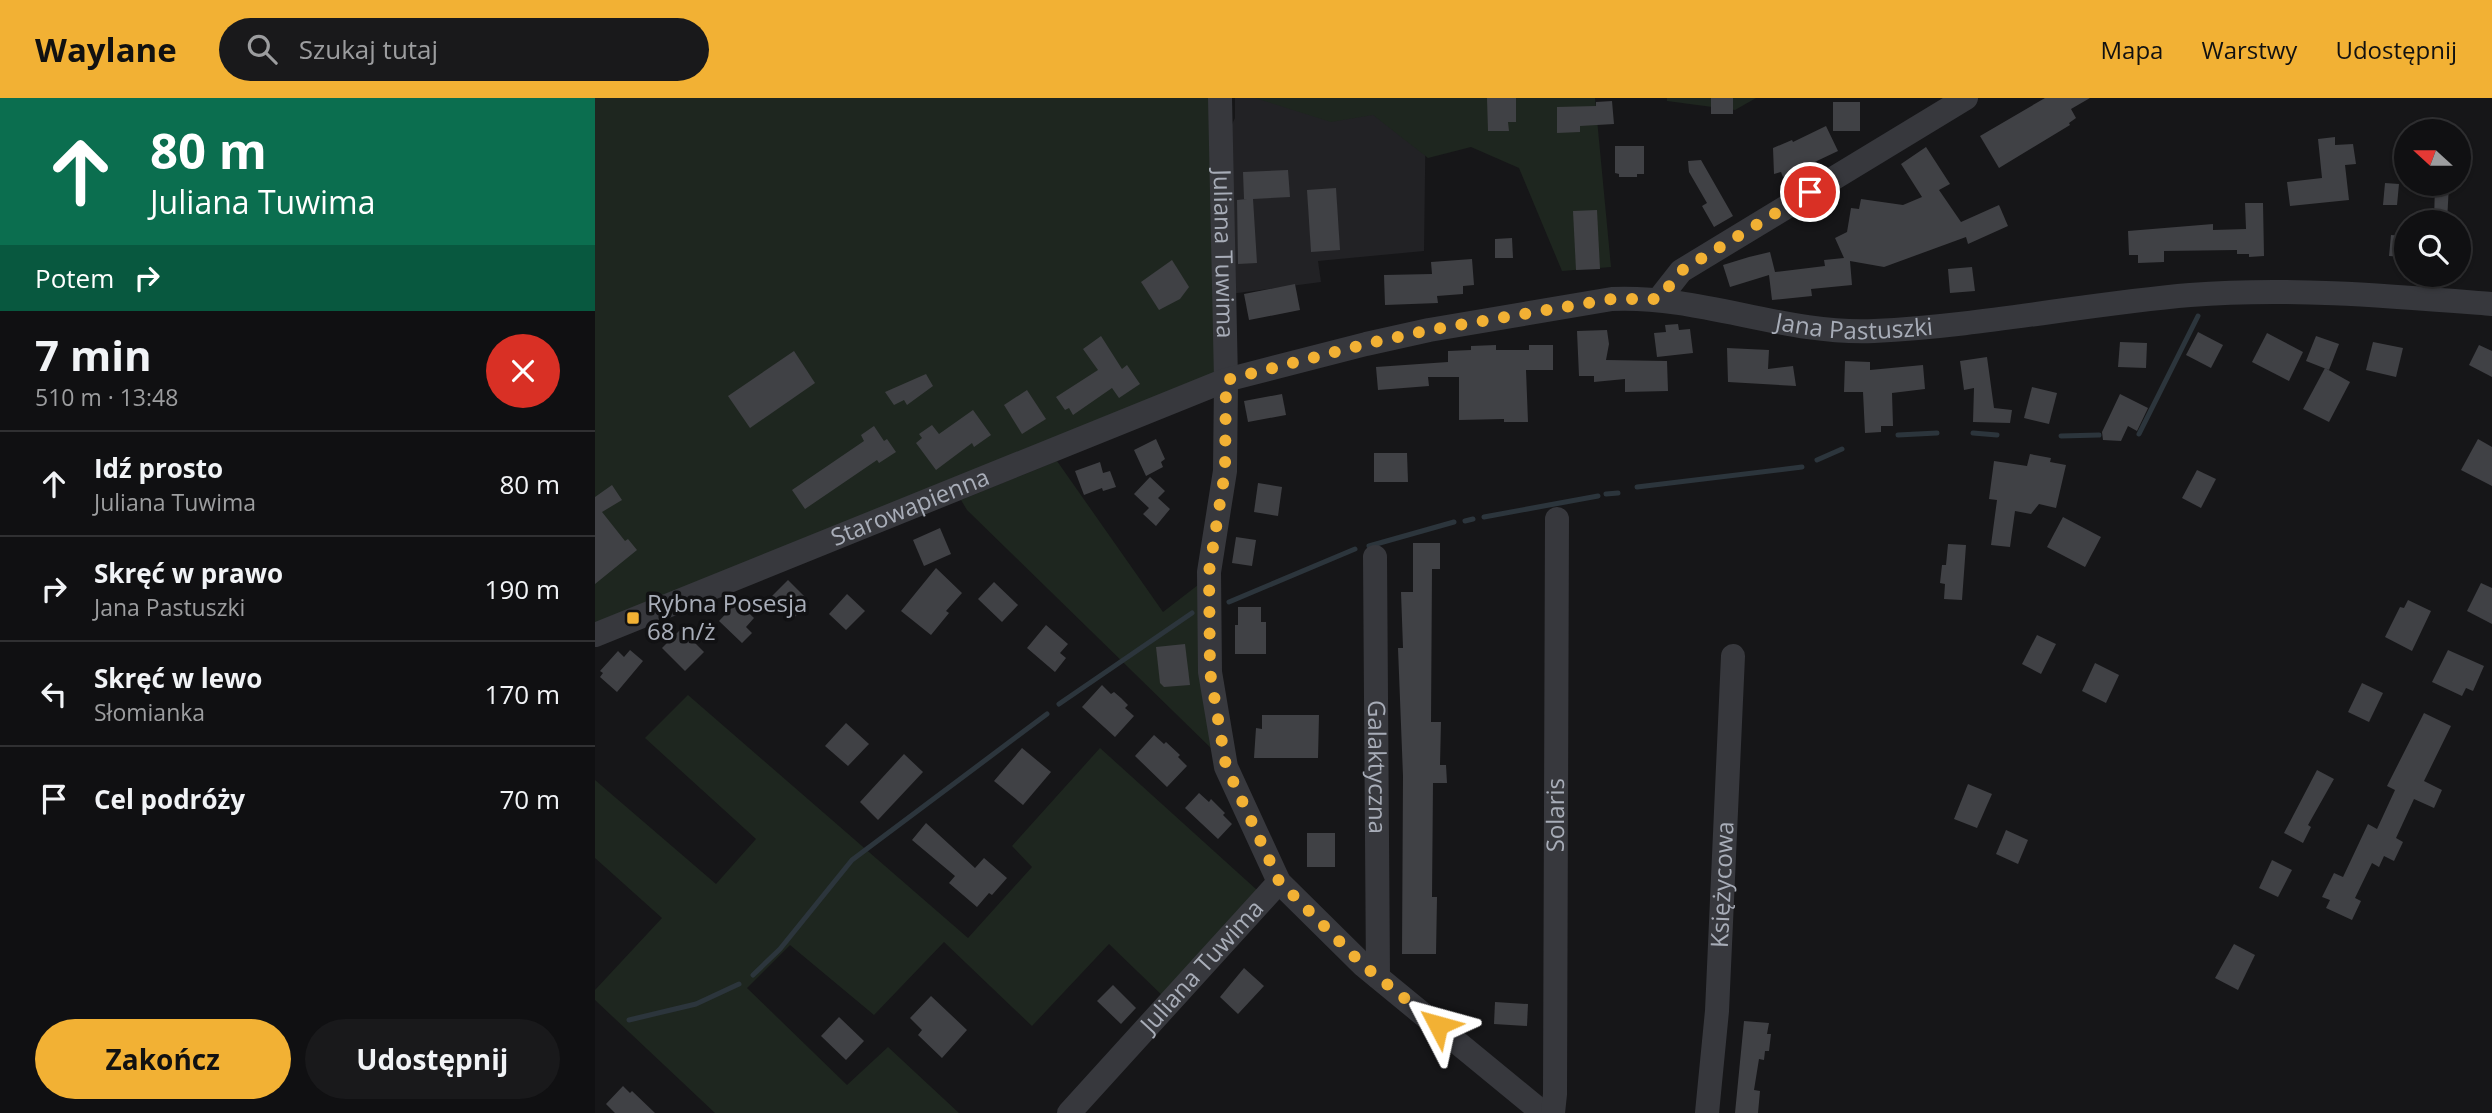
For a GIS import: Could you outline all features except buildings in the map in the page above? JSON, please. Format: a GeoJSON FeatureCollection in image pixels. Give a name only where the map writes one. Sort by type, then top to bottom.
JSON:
{"type":"FeatureCollection","features":[{"type":"Feature","properties":{"kind":"street","name":"Juliana Tuwima"},"geometry":{"type":"LineString","coordinates":[[1069,1113],[1279,881],[1226,766],[1210,672],[1209,572],[1225,471],[1226,380],[1220,98]]}},
{"type":"Feature","properties":{"kind":"street"},"geometry":{"type":"LineString","coordinates":[[1659,299],[1681,271],[1966,98]]}},
{"type":"Feature","properties":{"kind":"street","name":"Jana Pastuszki"},"geometry":{"type":"LineString","coordinates":[[1226,380],[1429,330],[1612,299],[1659,299],[1791,326],[1835,331],[1951,325],[2193,295],[2374,295],[2492,304]]}},
{"type":"Feature","properties":{"kind":"street","name":"Starowapienna"},"geometry":{"type":"LineString","coordinates":[[595,635],[1226,380]]}},
{"type":"Feature","properties":{"kind":"street","name":"Solaris"},"geometry":{"type":"LineString","coordinates":[[1553,1113],[1557,519]]}},
{"type":"Feature","properties":{"kind":"street","name":"Galaktyczna"},"geometry":{"type":"LineString","coordinates":[[1375,557],[1378,977]]}},
{"type":"Feature","properties":{"kind":"street","name":"Księżycowa"},"geometry":{"type":"LineString","coordinates":[[1707,1113],[1717,1012],[1733,656]]}},
{"type":"Feature","properties":{"kind":"street"},"geometry":{"type":"LineString","coordinates":[[1279,881],[1378,977],[1543,1113]]}},
{"type":"Feature","properties":{"kind":"shaded area"},"geometry":{"type":"Polygon","coordinates":[[[595,98],[1224,98],[1230,379],[595,629],[595,98]]]}},
{"type":"Feature","properties":{"kind":"shaded area"},"geometry":{"type":"Polygon","coordinates":[[[1235,98],[1426,98],[1424,251],[1318,261],[1321,282],[1230,294],[1226,137],[1235,118],[1235,98]]]}},
{"type":"Feature","properties":{"kind":"shaded area"},"geometry":{"type":"Polygon","coordinates":[[[1255,98],[1595,98],[1611,267],[1562,271],[1519,168],[1471,147],[1428,158],[1373,115],[1331,122],[1255,98]]]}},
{"type":"Feature","properties":{"kind":"shaded area"},"geometry":{"type":"Polygon","coordinates":[[[1667,98],[1756,98],[1735,110],[1667,101],[1667,98]]]}},
{"type":"Feature","properties":{"kind":"shaded area"},"geometry":{"type":"Polygon","coordinates":[[[1057,461],[1163,612],[1198,585],[1215,752],[967,510],[961,500],[1057,461]]]}},
{"type":"Feature","properties":{"kind":"shaded area"},"geometry":{"type":"Polygon","coordinates":[[[688,695],[968,938],[1032,867],[1012,846],[1100,748],[1257,890],[1166,999],[1109,944],[1032,1026],[944,942],[874,1015],[790,945],[747,988],[847,1085],[888,1047],[959,1113],[715,1113],[595,1000],[595,990],[662,918],[595,858],[595,780],[716,884],[756,839],[645,738],[688,695]]]}},
{"type":"Feature","properties":{"kind":"waterway"},"geometry":{"type":"LineString","coordinates":[[2139,434],[2198,316]]}},
{"type":"Feature","properties":{"kind":"waterway"},"geometry":{"type":"LineString","coordinates":[[1898,435],[1937,433]]}},
{"type":"Feature","properties":{"kind":"waterway"},"geometry":{"type":"LineString","coordinates":[[1973,433],[1997,435]]}},
{"type":"Feature","properties":{"kind":"waterway"},"geometry":{"type":"LineString","coordinates":[[2061,436],[2099,435]]}},
{"type":"Feature","properties":{"kind":"waterway"},"geometry":{"type":"LineString","coordinates":[[1817,460],[1842,449]]}},
{"type":"Feature","properties":{"kind":"waterway"},"geometry":{"type":"LineString","coordinates":[[1637,487],[1802,467]]}},
{"type":"Feature","properties":{"kind":"waterway"},"geometry":{"type":"LineString","coordinates":[[1606,494],[1618,493]]}},
{"type":"Feature","properties":{"kind":"waterway"},"geometry":{"type":"LineString","coordinates":[[1484,517],[1598,496]]}},
{"type":"Feature","properties":{"kind":"waterway"},"geometry":{"type":"LineString","coordinates":[[1465,521],[1473,519]]}},
{"type":"Feature","properties":{"kind":"waterway"},"geometry":{"type":"LineString","coordinates":[[1369,546],[1454,522]]}},
{"type":"Feature","properties":{"kind":"waterway"},"geometry":{"type":"LineString","coordinates":[[1229,602],[1355,549]]}},
{"type":"Feature","properties":{"kind":"waterway"},"geometry":{"type":"LineString","coordinates":[[1059,704],[1192,613]]}},
{"type":"Feature","properties":{"kind":"waterway"},"geometry":{"type":"LineString","coordinates":[[753,975],[780,949],[852,860],[1047,714]]}},
{"type":"Feature","properties":{"kind":"waterway"},"geometry":{"type":"LineString","coordinates":[[629,1020],[696,1004],[739,984]]}},
{"type":"Feature","properties":{"kind":"place","name":"Rybna Posesja 68 n/ż"},"geometry":{"type":"Point","coordinates":[633,618]}},
{"type":"Feature","properties":{"kind":"route"},"geometry":{"type":"LineString","coordinates":[[1438,1025],[1363,965],[1279,881],[1226,766],[1210,672],[1209,572],[1225,471],[1226,380],[1429,330],[1612,299],[1659,299],[1681,271],[1810,192]]}}]}
